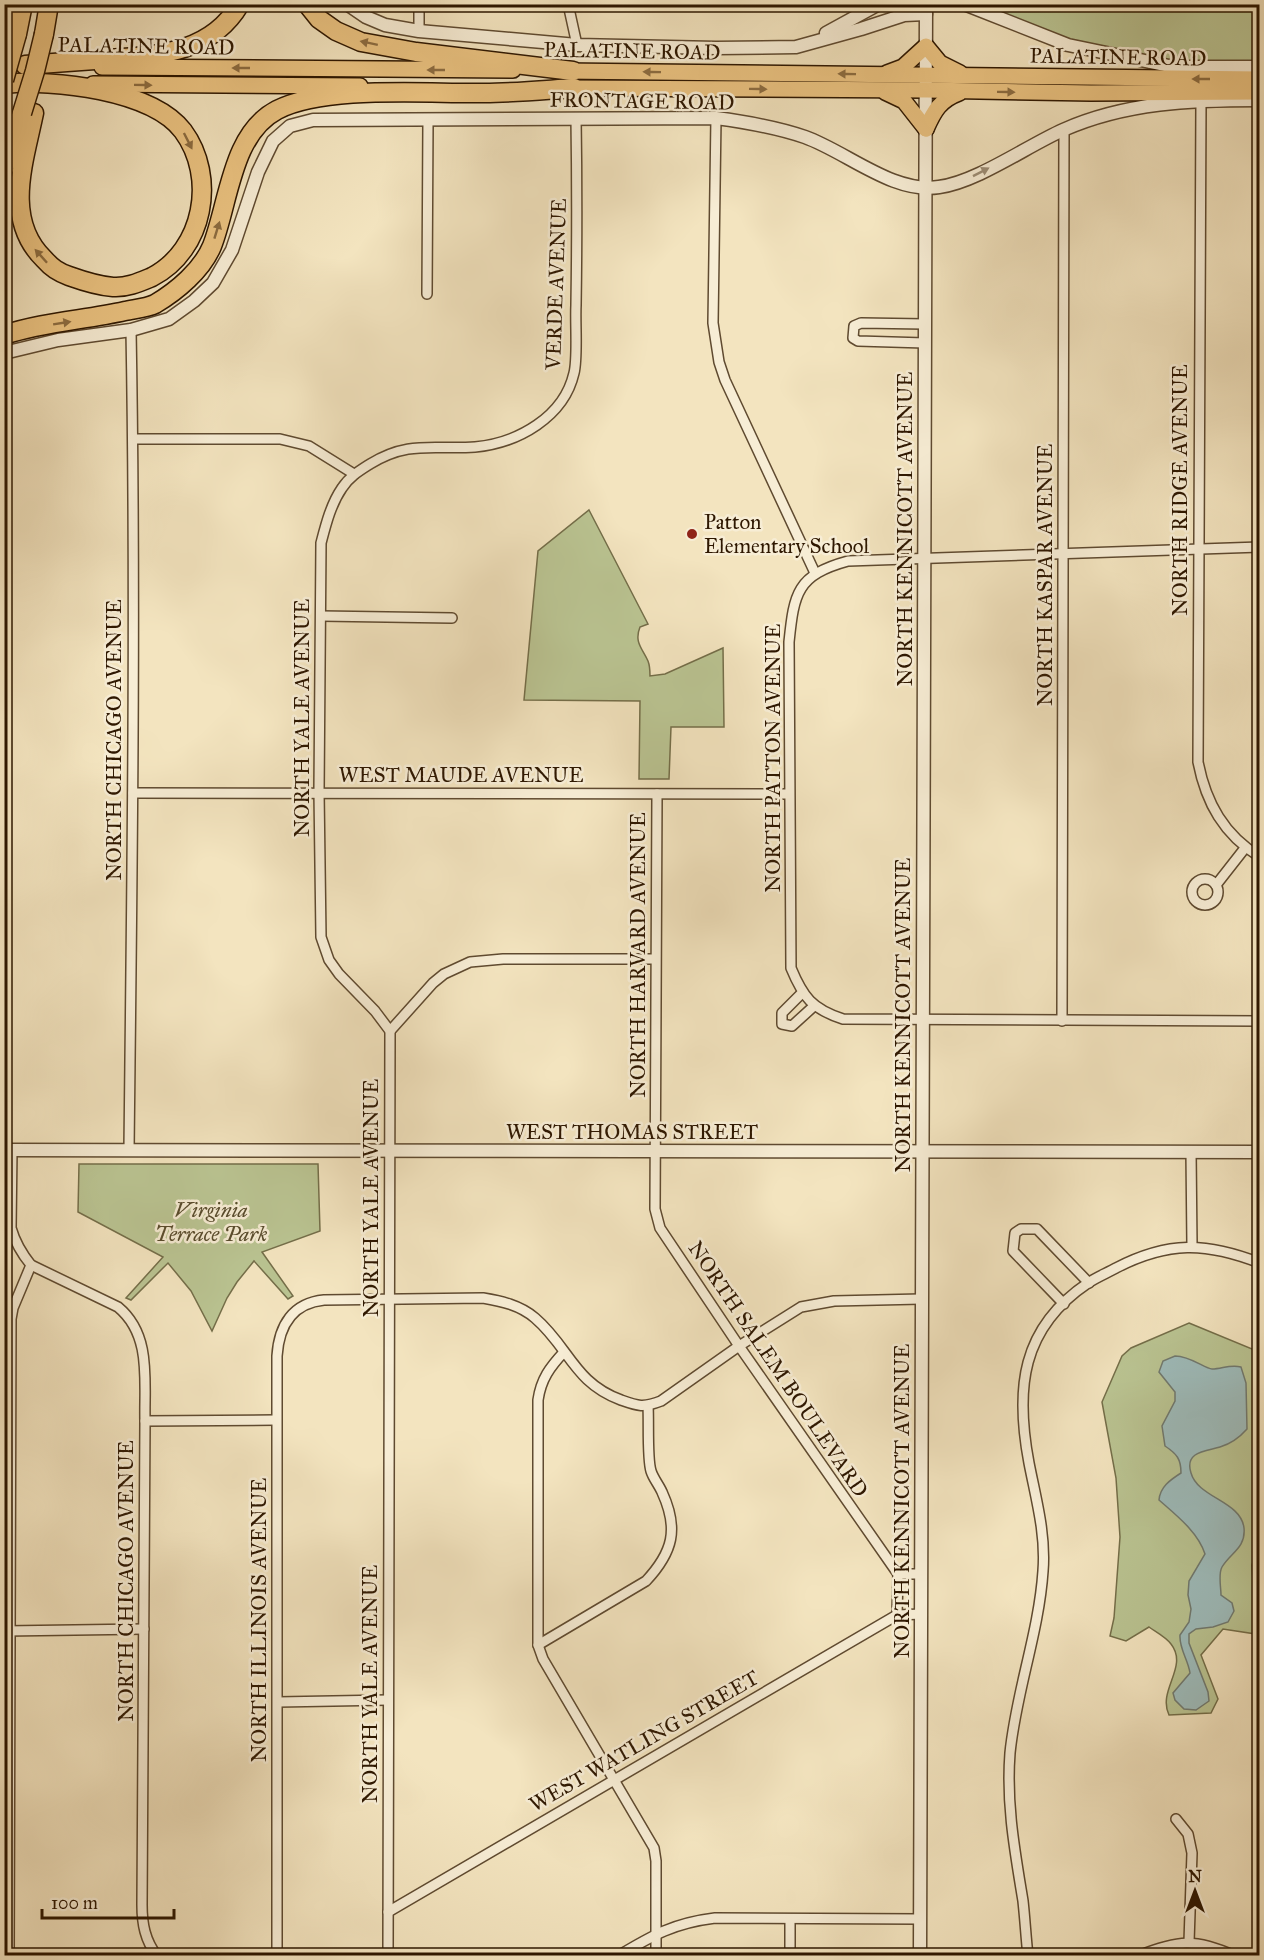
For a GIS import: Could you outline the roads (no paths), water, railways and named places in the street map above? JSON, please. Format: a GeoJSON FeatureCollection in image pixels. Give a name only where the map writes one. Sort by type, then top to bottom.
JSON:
{"type":"FeatureCollection","features":[{"type":"Feature","properties":{"kind":"highway"},"geometry":{"type":"LineString","coordinates":[[8,4],[9,38],[18,76],[28,113],[19,189],[19,211],[26,233],[36,252],[56,272],[86,282],[115,287],[138,284],[169,266],[185,247],[200,214],[200,173],[183,131],[151,105],[103,90],[18,76]]}},
{"type":"Feature","properties":{"kind":"highway"},"geometry":{"type":"LineString","coordinates":[[9,38],[23,4]]}},
{"type":"Feature","properties":{"kind":"highway"},"geometry":{"type":"LineString","coordinates":[[18,76],[163,55],[198,43],[214,34],[233,16],[240,4]]}},
{"type":"Feature","properties":{"kind":"highway"},"geometry":{"type":"LineString","coordinates":[[307,4],[320,19],[336,31],[361,42],[573,80]]}},
{"type":"Feature","properties":{"kind":"highway"},"geometry":{"type":"LineString","coordinates":[[18,76],[44,34],[50,6]]}},
{"type":"Feature","properties":{"kind":"highway"},"geometry":{"type":"LineString","coordinates":[[926,46],[940,63],[966,83],[943,100],[931,116],[926,129],[904,101],[880,82],[903,67],[926,46]]}},
{"type":"Feature","properties":{"kind":"highway","name":"PALATINE ROAD"},"geometry":{"type":"LineString","coordinates":[[4,65],[18,76],[181,86],[573,80],[966,83],[1260,79]]}},
{"type":"Feature","properties":{"kind":"highway"},"geometry":{"type":"LineString","coordinates":[[4,335],[21,329],[88,319],[153,305],[178,288],[198,268],[212,248],[240,153],[248,138],[256,126],[276,111],[289,105],[349,94],[488,93],[573,80]]}},
{"type":"Feature","properties":{"kind":"highway","name":"PALATINE ROAD"},"geometry":{"type":"LineString","coordinates":[[966,83],[1091,93],[1260,92]]}},
{"type":"Feature","properties":{"kind":"highway"},"geometry":{"type":"LineString","coordinates":[[4,169],[28,113]]}},
{"type":"Feature","properties":{"kind":"street"},"geometry":{"type":"LineString","coordinates":[[347,4],[372,20],[385,25],[419,31],[577,45],[717,48],[796,47],[926,9]]}},
{"type":"Feature","properties":{"kind":"street"},"geometry":{"type":"LineString","coordinates":[[419,4],[419,31]]}},
{"type":"Feature","properties":{"kind":"street"},"geometry":{"type":"LineString","coordinates":[[568,4],[577,45]]}},
{"type":"Feature","properties":{"kind":"street"},"geometry":{"type":"LineString","coordinates":[[785,46],[842,26],[879,4]]}},
{"type":"Feature","properties":{"kind":"street"},"geometry":{"type":"LineString","coordinates":[[964,4],[1078,48],[1174,67],[1260,67]]}},
{"type":"Feature","properties":{"kind":"street","name":"NORTH KENNICOTT AVENUE"},"geometry":{"type":"LineString","coordinates":[[920,1956],[926,9]]}},
{"type":"Feature","properties":{"kind":"street","name":"FRONTAGE ROAD"},"geometry":{"type":"LineString","coordinates":[[4,353],[58,340],[131,330],[169,319],[194,301],[213,283],[232,250],[258,172],[273,141],[290,126],[313,120],[716,118],[761,124],[806,137],[904,185],[939,187],[973,176],[1064,129],[1121,109],[1201,100],[1260,100]]}},
{"type":"Feature","properties":{"kind":"street","name":"NORTH RIDGE AVENUE"},"geometry":{"type":"LineString","coordinates":[[1201,100],[1198,762],[1205,793],[1223,826],[1245,848],[1260,857]]}},
{"type":"Feature","properties":{"kind":"street","name":"VERDE AVENUE"},"geometry":{"type":"LineString","coordinates":[[354,474],[383,456],[403,448],[475,447],[502,442],[538,425],[561,405],[574,373],[576,118]]}},
{"type":"Feature","properties":{"kind":"street"},"geometry":{"type":"LineString","coordinates":[[716,118],[713,323],[719,362],[725,380],[815,573],[848,561],[1260,547]]}},
{"type":"Feature","properties":{"kind":"street"},"geometry":{"type":"LineString","coordinates":[[427,294],[428,120]]}},
{"type":"Feature","properties":{"kind":"street","name":"NORTH KASPAR AVENUE"},"geometry":{"type":"LineString","coordinates":[[1062,1021],[1064,129]]}},
{"type":"Feature","properties":{"kind":"street"},"geometry":{"type":"LineString","coordinates":[[925,324],[861,323],[854,326],[853,333],[853,338],[858,341],[925,343]]}},
{"type":"Feature","properties":{"kind":"street","name":"NORTH CHICAGO AVENUE"},"geometry":{"type":"LineString","coordinates":[[129,1150],[133,793],[131,330]]}},
{"type":"Feature","properties":{"kind":"street"},"geometry":{"type":"LineString","coordinates":[[133,439],[280,439],[309,446],[354,474]]}},
{"type":"Feature","properties":{"kind":"street","name":"NORTH YALE AVENUE"},"geometry":{"type":"LineString","coordinates":[[354,474],[342,488],[333,506],[321,543],[319,792],[321,937],[329,960],[339,974],[375,1011],[390,1031],[388,1956]]}},
{"type":"Feature","properties":{"kind":"street","name":"NORTH PATTON AVENUE"},"geometry":{"type":"LineString","coordinates":[[815,573],[796,597],[789,642],[791,968],[802,993],[814,1006],[843,1019],[1260,1021]]}},
{"type":"Feature","properties":{"kind":"street"},"geometry":{"type":"LineString","coordinates":[[321,616],[452,618]]}},
{"type":"Feature","properties":{"kind":"street","name":"WEST MAUDE AVENUE"},"geometry":{"type":"LineString","coordinates":[[133,793],[789,794]]}},
{"type":"Feature","properties":{"kind":"street","name":"NORTH HARVARD AVENUE"},"geometry":{"type":"LineString","coordinates":[[655,1151],[657,794]]}},
{"type":"Feature","properties":{"kind":"street"},"geometry":{"type":"LineString","coordinates":[[1216,885],[1245,848]]}},
{"type":"Feature","properties":{"kind":"street"},"geometry":{"type":"LineString","coordinates":[[390,1031],[433,983],[444,974],[470,962],[503,959],[655,959]]}},
{"type":"Feature","properties":{"kind":"street"},"geometry":{"type":"LineString","coordinates":[[802,993],[782,1013],[782,1024],[792,1026],[814,1006]]}},
{"type":"Feature","properties":{"kind":"street"},"geometry":{"type":"LineString","coordinates":[[8,1150],[11,1228],[15,1240],[31,1265],[13,1308],[11,1319],[7,1631],[9,1956]]}},
{"type":"Feature","properties":{"kind":"street","name":"WEST THOMAS STREET"},"geometry":{"type":"LineString","coordinates":[[8,1150],[1260,1152]]}},
{"type":"Feature","properties":{"kind":"street","name":"NORTH SALEM BOULEVARD"},"geometry":{"type":"LineString","coordinates":[[655,1151],[655,1209],[660,1227],[739,1346],[898,1574]]}},
{"type":"Feature","properties":{"kind":"street"},"geometry":{"type":"LineString","coordinates":[[1191,1152],[1192,1246]]}},
{"type":"Feature","properties":{"kind":"street"},"geometry":{"type":"LineString","coordinates":[[1064,1304],[1013,1251],[1015,1233],[1021,1228],[1037,1229],[1089,1283]]}},
{"type":"Feature","properties":{"kind":"street"},"geometry":{"type":"LineString","coordinates":[[1028,1956],[1012,1834],[1010,1764],[1015,1720],[1044,1562],[1039,1508],[1027,1452],[1024,1389],[1032,1347],[1049,1318],[1089,1283],[1142,1257],[1192,1246],[1223,1250],[1260,1263]]}},
{"type":"Feature","properties":{"kind":"street","name":"NORTH CHICAGO AVENUE"},"geometry":{"type":"LineString","coordinates":[[31,1265],[118,1307],[134,1326],[141,1342],[144,1358],[142,1912],[147,1939],[156,1956]]}},
{"type":"Feature","properties":{"kind":"street"},"geometry":{"type":"LineString","coordinates":[[389,1299],[483,1298],[503,1301],[533,1316],[585,1378],[605,1394],[637,1406],[648,1406],[661,1401],[739,1346],[801,1307],[834,1301],[921,1299]]}},
{"type":"Feature","properties":{"kind":"street","name":"NORTH ILLINOIS AVENUE"},"geometry":{"type":"LineString","coordinates":[[277,1956],[276,1420],[278,1348],[286,1322],[300,1306],[314,1301],[389,1299]]}},
{"type":"Feature","properties":{"kind":"street"},"geometry":{"type":"LineString","coordinates":[[564,1352],[543,1378],[538,1400],[538,1645],[543,1659],[654,1848],[656,1956]]}},
{"type":"Feature","properties":{"kind":"street"},"geometry":{"type":"LineString","coordinates":[[538,1645],[646,1581],[670,1548],[671,1528],[667,1505],[651,1470],[648,1406]]}},
{"type":"Feature","properties":{"kind":"street"},"geometry":{"type":"LineString","coordinates":[[145,1421],[276,1420]]}},
{"type":"Feature","properties":{"kind":"street"},"geometry":{"type":"LineString","coordinates":[[897,1615],[898,1574],[921,1575]]}},
{"type":"Feature","properties":{"kind":"street","name":"WEST WATLING STREET"},"geometry":{"type":"LineString","coordinates":[[388,1912],[897,1615],[922,1614]]}},
{"type":"Feature","properties":{"kind":"street"},"geometry":{"type":"LineString","coordinates":[[7,1631],[144,1629]]}},
{"type":"Feature","properties":{"kind":"street"},"geometry":{"type":"LineString","coordinates":[[278,1702],[388,1700]]}},
{"type":"Feature","properties":{"kind":"street"},"geometry":{"type":"LineString","coordinates":[[1176,1819],[1188,1834],[1192,1853],[1189,1942]]}},
{"type":"Feature","properties":{"kind":"street"},"geometry":{"type":"LineString","coordinates":[[618,1956],[656,1933],[692,1921],[715,1918],[920,1919]]}},
{"type":"Feature","properties":{"kind":"street"},"geometry":{"type":"LineString","coordinates":[[790,1919],[790,1956]]}},
{"type":"Feature","properties":{"kind":"street"},"geometry":{"type":"LineString","coordinates":[[1138,1956],[1167,1945],[1189,1942],[1208,1945],[1236,1956]]}},
{"type":"Feature","properties":{"kind":"water"},"geometry":{"type":"Polygon","coordinates":[[[1175,1356],[1187,1358],[1212,1369],[1241,1367],[1246,1383],[1247,1429],[1227,1444],[1198,1453],[1191,1460],[1190,1466],[1195,1481],[1228,1505],[1241,1519],[1244,1528],[1243,1541],[1225,1562],[1220,1573],[1221,1595],[1232,1603],[1234,1611],[1228,1622],[1196,1629],[1189,1634],[1189,1643],[1208,1692],[1209,1701],[1196,1710],[1184,1709],[1175,1700],[1173,1693],[1190,1673],[1180,1635],[1189,1622],[1191,1609],[1188,1595],[1189,1581],[1205,1554],[1192,1531],[1159,1500],[1169,1481],[1181,1473],[1178,1457],[1165,1446],[1162,1426],[1175,1401],[1175,1392],[1159,1372],[1163,1361],[1175,1356]]]}},
{"type":"Feature","properties":{"kind":"place","name":"Patton Elementary School"},"geometry":{"type":"Point","coordinates":[692,534]}},
{"type":"Feature","properties":{"kind":"park label","name":"Virginia Terrace Park"},"geometry":{"type":"Point","coordinates":[211,1222]}}]}
